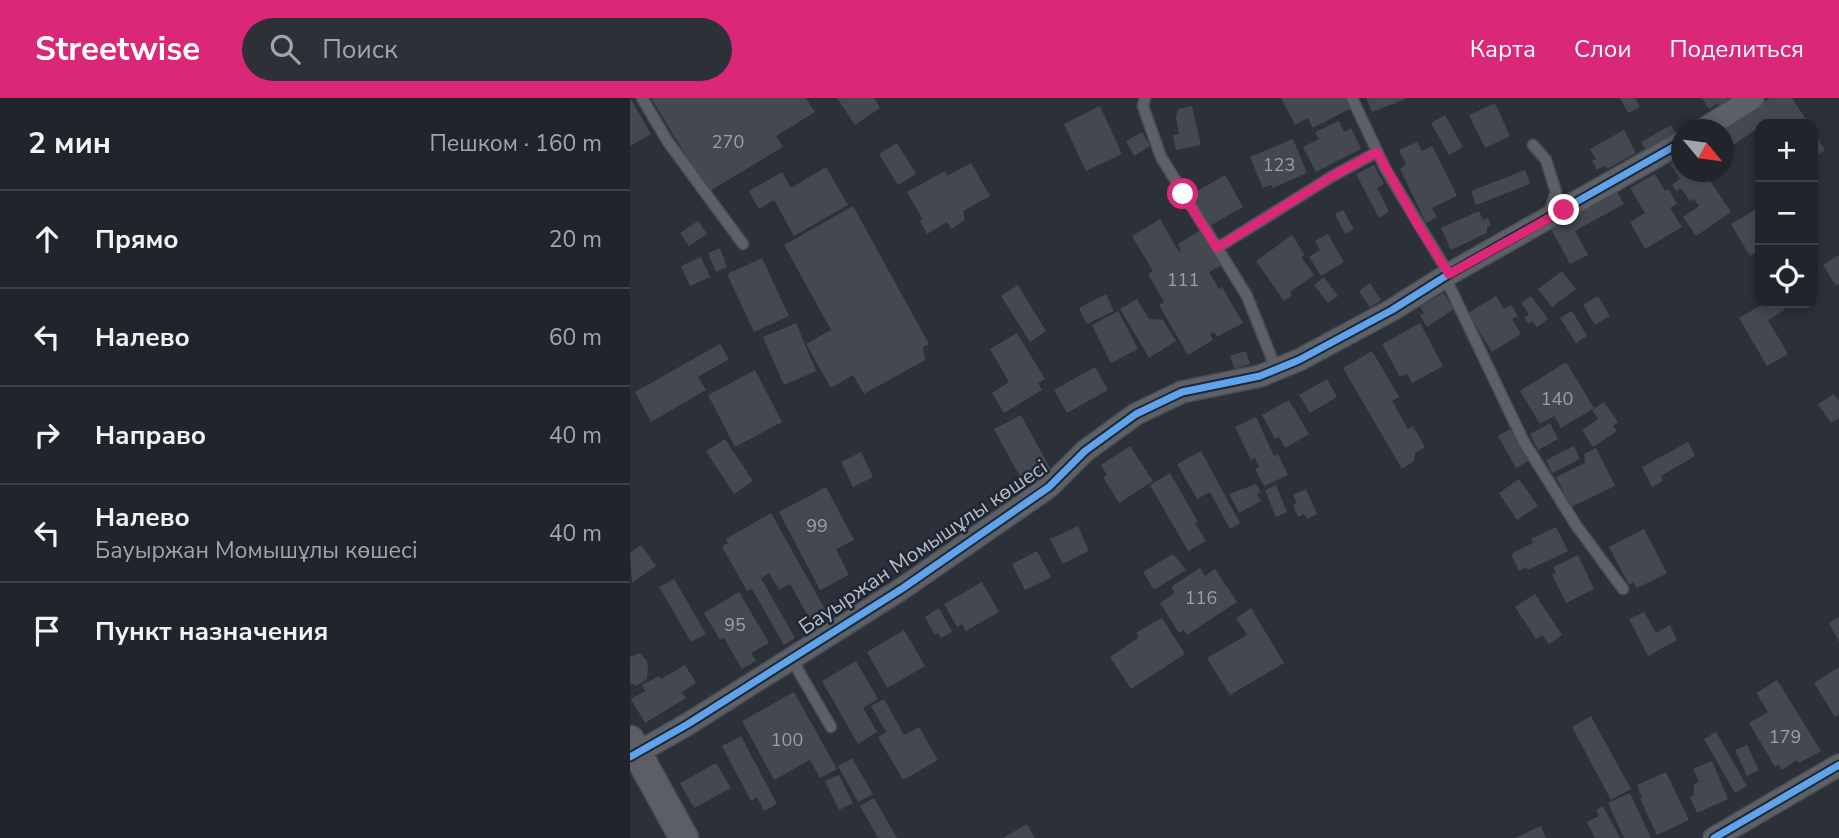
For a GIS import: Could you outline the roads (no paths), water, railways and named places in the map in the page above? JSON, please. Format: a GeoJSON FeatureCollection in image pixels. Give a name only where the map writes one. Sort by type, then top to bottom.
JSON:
{"type":"FeatureCollection","features":[{"type":"Feature","properties":{"kind":"street"},"geometry":{"type":"LineString","coordinates":[[1720,119],[1753,98]]}},
{"type":"Feature","properties":{"kind":"street","name":"Бауыржан Момышұлы көшесі"},"geometry":{"type":"LineString","coordinates":[[632,750],[688,724],[903,588],[1049,487],[1085,451],[1136,414],[1182,392],[1260,376],[1299,360],[1392,310],[1447,275],[1671,148]]}},
{"type":"Feature","properties":{"kind":"street"},"geometry":{"type":"LineString","coordinates":[[632,750],[684,838]]}},
{"type":"Feature","properties":{"kind":"street"},"geometry":{"type":"LineString","coordinates":[[1714,838],[1839,765]]}},
{"type":"Feature","properties":{"kind":"lane"},"geometry":{"type":"LineString","coordinates":[[642,98],[668,142],[743,244]]}},
{"type":"Feature","properties":{"kind":"lane"},"geometry":{"type":"LineString","coordinates":[[1145,98],[1143,106],[1161,157],[1247,296],[1276,369]]}},
{"type":"Feature","properties":{"kind":"lane"},"geometry":{"type":"LineString","coordinates":[[1352,98],[1377,152],[1447,275],[1524,442],[1576,525],[1623,589]]}},
{"type":"Feature","properties":{"kind":"lane"},"geometry":{"type":"LineString","coordinates":[[1533,145],[1546,160],[1556,192],[1546,220]]}},
{"type":"Feature","properties":{"kind":"lane"},"geometry":{"type":"LineString","coordinates":[[1217,248],[1331,177],[1377,152]]}},
{"type":"Feature","properties":{"kind":"lane"},"geometry":{"type":"LineString","coordinates":[[791,658],[831,727]]}}]}
